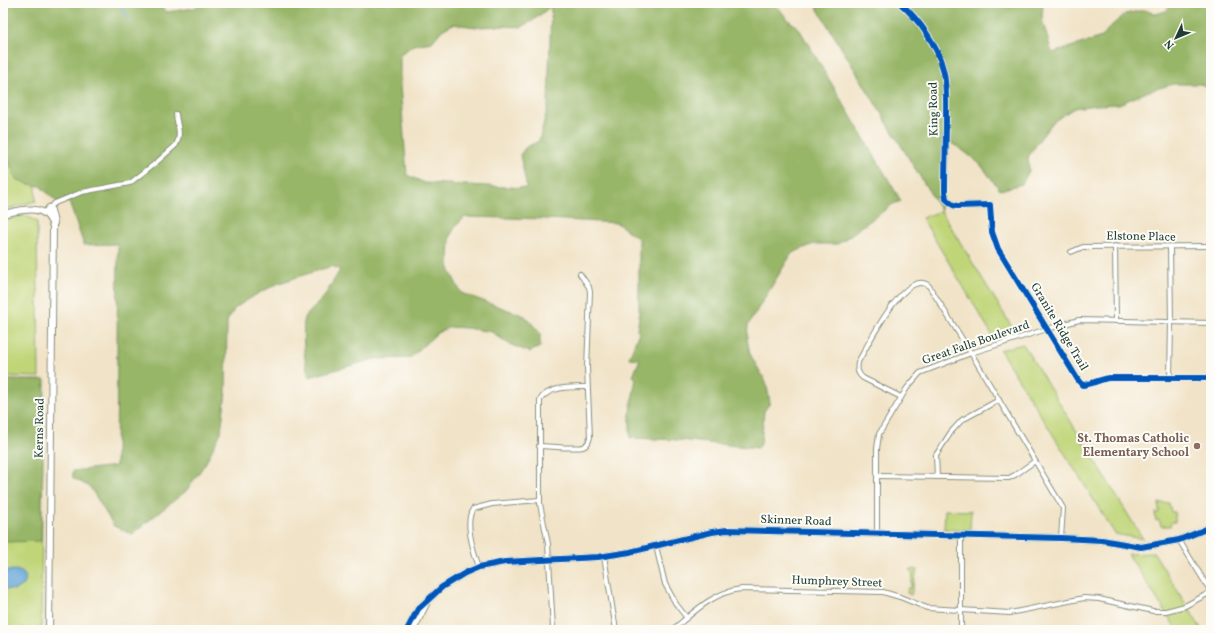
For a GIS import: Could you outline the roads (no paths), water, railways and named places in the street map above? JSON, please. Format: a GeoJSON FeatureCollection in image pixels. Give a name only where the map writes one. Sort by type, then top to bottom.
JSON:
{"type":"FeatureCollection","features":[{"type":"Feature","properties":{"kind":"street","name":"King Road"},"geometry":{"type":"LineString","coordinates":[[900,3],[917,20],[926,33],[940,58],[944,70],[946,101],[946,199],[950,203],[958,206],[990,206]]}},
{"type":"Feature","properties":{"kind":"street"},"geometry":{"type":"LineString","coordinates":[[3,214],[35,210],[47,211],[54,203],[82,192],[96,188],[124,185],[136,179],[176,145],[180,133],[176,114]]}},
{"type":"Feature","properties":{"kind":"street","name":"Granite Ridge Trail"},"geometry":{"type":"LineString","coordinates":[[990,206],[992,232],[998,249],[1082,385],[1086,385],[1100,379],[1109,378],[1211,378]]}},
{"type":"Feature","properties":{"kind":"street","name":"Kerns Road"},"geometry":{"type":"LineString","coordinates":[[47,211],[53,227],[49,630]]}},
{"type":"Feature","properties":{"kind":"street"},"geometry":{"type":"LineString","coordinates":[[1115,246],[1116,321]]}},
{"type":"Feature","properties":{"kind":"street","name":"Elstone Place"},"geometry":{"type":"LineString","coordinates":[[1071,252],[1083,247],[1211,246]]}},
{"type":"Feature","properties":{"kind":"street"},"geometry":{"type":"LineString","coordinates":[[1170,247],[1170,378]]}},
{"type":"Feature","properties":{"kind":"street"},"geometry":{"type":"LineString","coordinates":[[539,446],[581,447],[587,444],[590,437],[587,387],[590,292],[586,281],[580,274]]}},
{"type":"Feature","properties":{"kind":"street"},"geometry":{"type":"LineString","coordinates":[[901,398],[863,378],[857,369],[858,362],[899,295],[910,286],[919,282],[925,283],[929,286],[971,353],[1063,508],[1061,538]]}},
{"type":"Feature","properties":{"kind":"street","name":"Great Falls Boulevard"},"geometry":{"type":"LineString","coordinates":[[877,534],[877,449],[879,434],[907,388],[920,373],[971,353],[1079,320],[1211,323]]}},
{"type":"Feature","properties":{"kind":"street"},"geometry":{"type":"LineString","coordinates":[[554,630],[548,544],[540,500],[539,404],[542,397],[553,391],[565,388],[587,387]]}},
{"type":"Feature","properties":{"kind":"street"},"geometry":{"type":"LineString","coordinates":[[937,477],[936,455],[951,432],[962,420],[999,400]]}},
{"type":"Feature","properties":{"kind":"street"},"geometry":{"type":"LineString","coordinates":[[877,476],[1009,478],[1035,461]]}},
{"type":"Feature","properties":{"kind":"street"},"geometry":{"type":"LineString","coordinates":[[480,567],[473,550],[469,524],[473,509],[492,504],[540,500]]}},
{"type":"Feature","properties":{"kind":"street","name":"Skinner Road"},"geometry":{"type":"LineString","coordinates":[[407,630],[418,609],[442,587],[465,572],[480,567],[505,562],[604,556],[630,552],[712,532],[727,530],[1061,538],[1102,540],[1141,547],[1179,540],[1211,526]]}},
{"type":"Feature","properties":{"kind":"street"},"geometry":{"type":"LineString","coordinates":[[961,536],[961,630]]}},
{"type":"Feature","properties":{"kind":"street"},"geometry":{"type":"LineString","coordinates":[[1179,540],[1211,592]]}},
{"type":"Feature","properties":{"kind":"street"},"geometry":{"type":"LineString","coordinates":[[656,546],[665,584],[676,604],[687,618]]}},
{"type":"Feature","properties":{"kind":"street"},"geometry":{"type":"LineString","coordinates":[[604,556],[616,630]]}},
{"type":"Feature","properties":{"kind":"street","name":"Humphrey Street"},"geometry":{"type":"LineString","coordinates":[[672,630],[715,597],[741,589],[883,592],[927,608],[1010,613],[1084,598],[1099,599],[1153,610],[1166,611],[1185,606],[1211,592]]}},
{"type":"Feature","properties":{"kind":"street","name":"Skinner Road"},"geometry":{"type":"LineString","coordinates":[[413,630],[428,601]]}},
{"type":"Feature","properties":{"kind":"water"},"geometry":{"type":"Polygon","coordinates":[[[16,570],[25,575],[26,580],[24,585],[15,590],[3,589],[3,571],[16,570]]]}},
{"type":"Feature","properties":{"kind":"waterway"},"geometry":{"type":"LineString","coordinates":[[119,3],[129,19]]}},
{"type":"Feature","properties":{"kind":"place","name":"St. Thomas Catholic Elementary School"},"geometry":{"type":"Point","coordinates":[1197,446]}}]}
